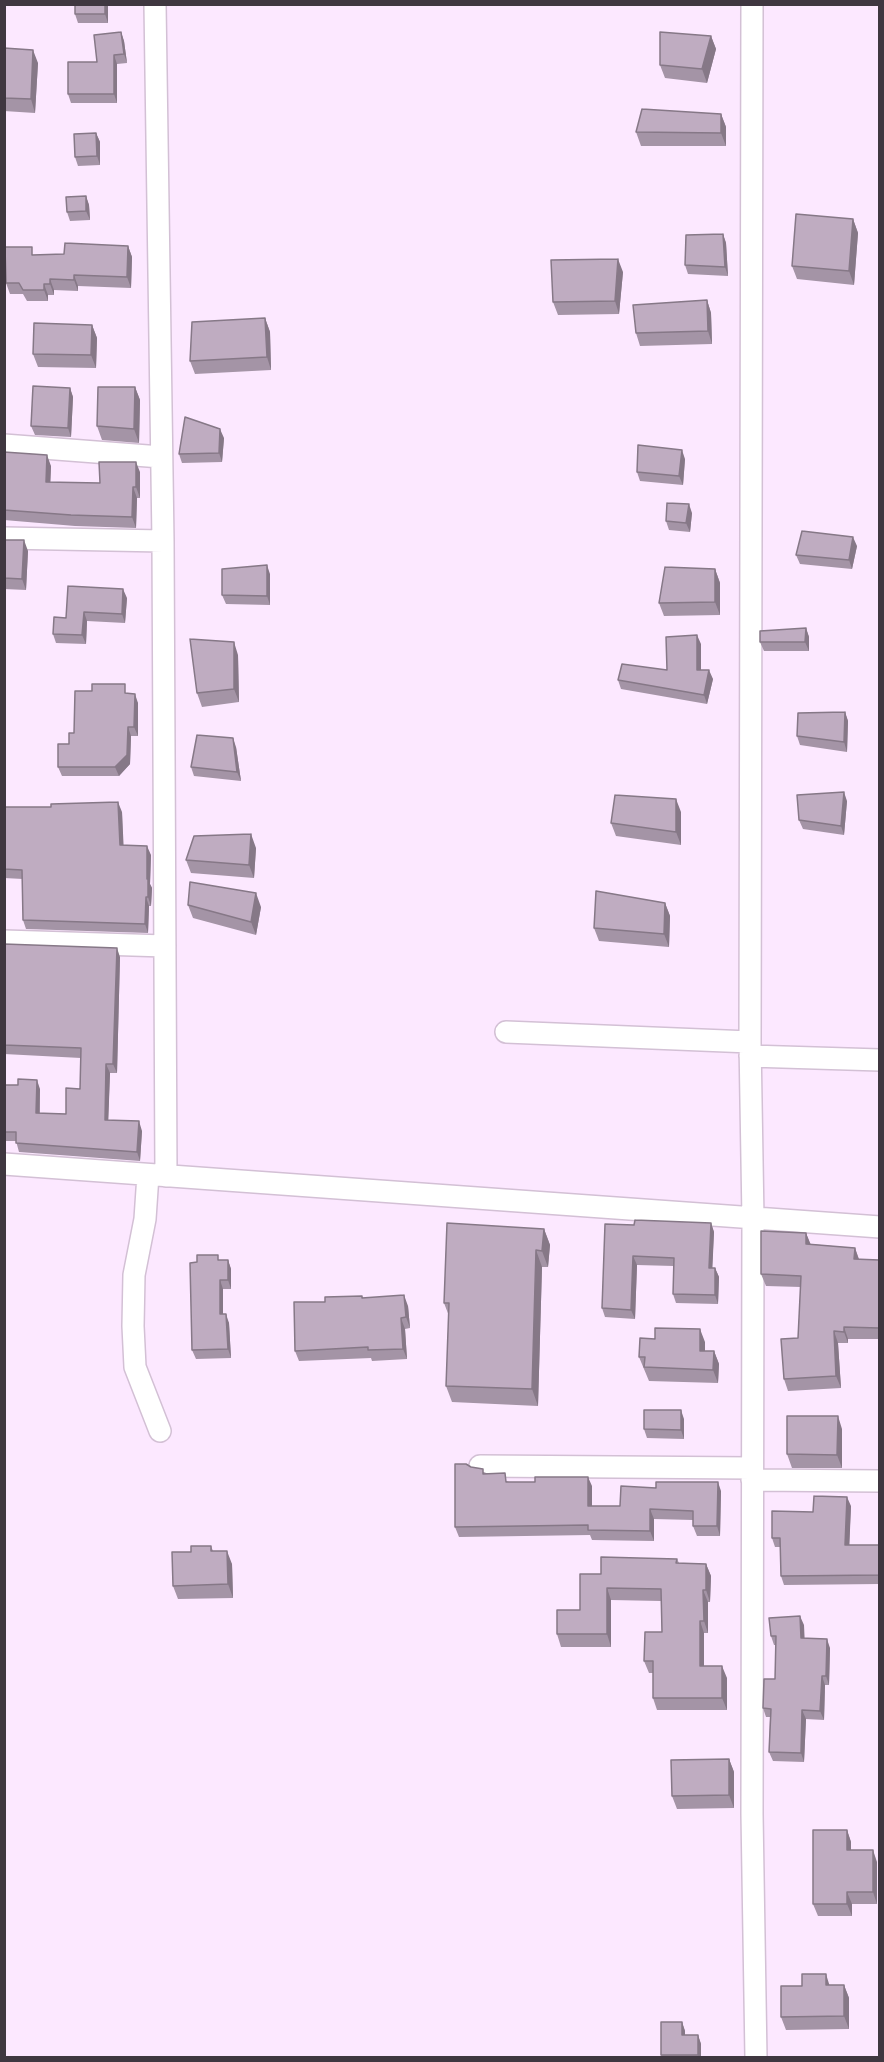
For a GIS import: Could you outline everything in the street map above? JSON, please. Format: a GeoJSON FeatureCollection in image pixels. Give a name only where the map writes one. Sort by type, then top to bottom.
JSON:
{"type":"FeatureCollection","features":[{"type":"Feature","properties":{"kind":"street"},"geometry":{"type":"LineString","coordinates":[[155,4],[163,541],[165,946],[157,1175],[144,1219],[134,1275],[133,1326],[138,1376],[160,1431]]}},
{"type":"Feature","properties":{"kind":"street"},"geometry":{"type":"LineString","coordinates":[[752,4],[750,1049],[753,1219],[752,1814],[756,2058]]}},
{"type":"Feature","properties":{"kind":"street"},"geometry":{"type":"LineString","coordinates":[[4,445],[162,457]]}},
{"type":"Feature","properties":{"kind":"street"},"geometry":{"type":"LineString","coordinates":[[4,538],[163,541]]}},
{"type":"Feature","properties":{"kind":"street"},"geometry":{"type":"LineString","coordinates":[[4,941],[165,946]]}},
{"type":"Feature","properties":{"kind":"street"},"geometry":{"type":"LineString","coordinates":[[506,1032],[879,1060]]}},
{"type":"Feature","properties":{"kind":"street"},"geometry":{"type":"LineString","coordinates":[[4,1164],[879,1227]]}},
{"type":"Feature","properties":{"kind":"street"},"geometry":{"type":"LineString","coordinates":[[480,1466],[752,1474],[879,1481]]}},
{"type":"Feature","properties":{"kind":"building"},"geometry":{"type":"Polygon","coordinates":[[[75,4],[105,4],[105,14],[75,14],[75,4]]]}},
{"type":"Feature","properties":{"kind":"building"},"geometry":{"type":"Polygon","coordinates":[[[121,32],[124,54],[114,55],[114,94],[68,94],[68,62],[97,62],[94,35],[121,32]]]}},
{"type":"Feature","properties":{"kind":"building"},"geometry":{"type":"Polygon","coordinates":[[[660,32],[711,36],[702,69],[660,65],[660,32]]]}},
{"type":"Feature","properties":{"kind":"building"},"geometry":{"type":"Polygon","coordinates":[[[4,48],[33,50],[31,99],[4,98],[4,48]]]}},
{"type":"Feature","properties":{"kind":"building"},"geometry":{"type":"Polygon","coordinates":[[[642,109],[721,114],[721,133],[636,132],[642,109]]]}},
{"type":"Feature","properties":{"kind":"building"},"geometry":{"type":"Polygon","coordinates":[[[96,133],[97,156],[75,157],[74,134],[96,133]]]}},
{"type":"Feature","properties":{"kind":"building"},"geometry":{"type":"Polygon","coordinates":[[[86,196],[86,211],[67,212],[66,197],[86,196]]]}},
{"type":"Feature","properties":{"kind":"building"},"geometry":{"type":"Polygon","coordinates":[[[796,214],[853,219],[849,271],[792,266],[796,214]]]}},
{"type":"Feature","properties":{"kind":"building"},"geometry":{"type":"Polygon","coordinates":[[[723,234],[725,267],[685,265],[686,235],[723,234]]]}},
{"type":"Feature","properties":{"kind":"building"},"geometry":{"type":"Polygon","coordinates":[[[65,243],[128,246],[127,277],[74,275],[74,280],[50,279],[50,284],[44,284],[44,290],[23,290],[19,283],[6,283],[5,247],[32,247],[32,255],[64,254],[65,243]]]}},
{"type":"Feature","properties":{"kind":"building"},"geometry":{"type":"Polygon","coordinates":[[[618,259],[615,301],[553,302],[551,260],[618,259]]]}},
{"type":"Feature","properties":{"kind":"building"},"geometry":{"type":"Polygon","coordinates":[[[707,300],[708,331],[636,333],[633,305],[707,300]]]}},
{"type":"Feature","properties":{"kind":"building"},"geometry":{"type":"Polygon","coordinates":[[[265,318],[267,357],[190,361],[192,322],[265,318]]]}},
{"type":"Feature","properties":{"kind":"building"},"geometry":{"type":"Polygon","coordinates":[[[34,323],[92,325],[91,355],[33,354],[34,323]]]}},
{"type":"Feature","properties":{"kind":"building"},"geometry":{"type":"Polygon","coordinates":[[[33,386],[70,388],[68,428],[31,426],[33,386]]]}},
{"type":"Feature","properties":{"kind":"building"},"geometry":{"type":"Polygon","coordinates":[[[98,387],[135,387],[134,429],[97,426],[98,387]]]}},
{"type":"Feature","properties":{"kind":"building"},"geometry":{"type":"Polygon","coordinates":[[[185,417],[220,429],[219,453],[179,454],[185,417]]]}},
{"type":"Feature","properties":{"kind":"building"},"geometry":{"type":"Polygon","coordinates":[[[638,445],[682,450],[679,476],[637,472],[638,445]]]}},
{"type":"Feature","properties":{"kind":"building"},"geometry":{"type":"Polygon","coordinates":[[[4,452],[47,455],[46,482],[100,483],[99,462],[136,462],[136,487],[133,487],[132,517],[4,510],[4,452]]]}},
{"type":"Feature","properties":{"kind":"building"},"geometry":{"type":"Polygon","coordinates":[[[667,503],[689,504],[686,523],[666,521],[667,503]]]}},
{"type":"Feature","properties":{"kind":"building"},"geometry":{"type":"Polygon","coordinates":[[[802,531],[853,537],[849,560],[796,555],[802,531]]]}},
{"type":"Feature","properties":{"kind":"building"},"geometry":{"type":"Polygon","coordinates":[[[4,540],[24,540],[22,579],[4,578],[4,540]]]}},
{"type":"Feature","properties":{"kind":"building"},"geometry":{"type":"Polygon","coordinates":[[[267,565],[267,596],[222,595],[222,569],[267,565]]]}},
{"type":"Feature","properties":{"kind":"building"},"geometry":{"type":"Polygon","coordinates":[[[665,567],[715,569],[715,602],[659,603],[665,567]]]}},
{"type":"Feature","properties":{"kind":"building"},"geometry":{"type":"Polygon","coordinates":[[[68,586],[123,589],[122,614],[84,612],[82,635],[53,634],[54,617],[66,618],[68,586]]]}},
{"type":"Feature","properties":{"kind":"building"},"geometry":{"type":"Polygon","coordinates":[[[806,628],[805,642],[760,642],[760,631],[806,628]]]}},
{"type":"Feature","properties":{"kind":"building"},"geometry":{"type":"Polygon","coordinates":[[[697,635],[697,670],[709,670],[704,695],[618,680],[622,664],[667,670],[666,637],[697,635]]]}},
{"type":"Feature","properties":{"kind":"building"},"geometry":{"type":"Polygon","coordinates":[[[190,639],[234,642],[234,689],[197,693],[190,639]]]}},
{"type":"Feature","properties":{"kind":"building"},"geometry":{"type":"Polygon","coordinates":[[[92,684],[125,684],[125,693],[135,694],[134,727],[128,727],[127,755],[115,767],[58,767],[58,744],[69,744],[69,733],[74,733],[75,691],[92,691],[92,684]]]}},
{"type":"Feature","properties":{"kind":"building"},"geometry":{"type":"Polygon","coordinates":[[[845,712],[844,742],[797,736],[798,713],[845,712]]]}},
{"type":"Feature","properties":{"kind":"building"},"geometry":{"type":"Polygon","coordinates":[[[197,735],[233,738],[237,772],[191,767],[197,735]]]}},
{"type":"Feature","properties":{"kind":"building"},"geometry":{"type":"Polygon","coordinates":[[[844,792],[841,826],[799,820],[797,795],[844,792]]]}},
{"type":"Feature","properties":{"kind":"building"},"geometry":{"type":"Polygon","coordinates":[[[615,795],[676,799],[676,832],[611,823],[615,795]]]}},
{"type":"Feature","properties":{"kind":"building"},"geometry":{"type":"Polygon","coordinates":[[[118,802],[120,845],[147,846],[148,897],[146,897],[145,924],[23,920],[22,870],[4,869],[4,807],[51,807],[51,804],[118,802]]]}},
{"type":"Feature","properties":{"kind":"building"},"geometry":{"type":"Polygon","coordinates":[[[251,834],[249,865],[186,860],[194,836],[251,834]]]}},
{"type":"Feature","properties":{"kind":"building"},"geometry":{"type":"Polygon","coordinates":[[[190,882],[256,893],[251,922],[188,905],[190,882]]]}},
{"type":"Feature","properties":{"kind":"building"},"geometry":{"type":"Polygon","coordinates":[[[596,891],[665,903],[664,934],[594,928],[596,891]]]}},
{"type":"Feature","properties":{"kind":"building"},"geometry":{"type":"Polygon","coordinates":[[[4,944],[117,948],[113,1064],[106,1064],[105,1120],[139,1121],[137,1152],[16,1143],[16,1132],[4,1132],[4,1085],[18,1085],[18,1079],[37,1080],[36,1113],[66,1114],[66,1088],[80,1089],[81,1048],[4,1045],[4,944]]]}},
{"type":"Feature","properties":{"kind":"building"},"geometry":{"type":"Polygon","coordinates":[[[635,1220],[711,1223],[709,1268],[715,1268],[715,1295],[673,1294],[674,1258],[633,1256],[631,1310],[602,1308],[605,1224],[634,1225],[635,1220]]]}},
{"type":"Feature","properties":{"kind":"building"},"geometry":{"type":"Polygon","coordinates":[[[447,1223],[544,1229],[542,1251],[536,1250],[532,1389],[446,1386],[449,1303],[444,1303],[447,1223]]]}},
{"type":"Feature","properties":{"kind":"building"},"geometry":{"type":"Polygon","coordinates":[[[761,1231],[806,1233],[806,1244],[855,1248],[854,1259],[879,1260],[879,1328],[844,1327],[844,1332],[834,1331],[836,1376],[784,1379],[781,1339],[798,1338],[801,1276],[761,1274],[761,1231]]]}},
{"type":"Feature","properties":{"kind":"building"},"geometry":{"type":"Polygon","coordinates":[[[197,1255],[218,1255],[218,1260],[228,1260],[228,1280],[220,1280],[220,1314],[226,1314],[228,1349],[192,1350],[190,1263],[197,1262],[197,1255]]]}},
{"type":"Feature","properties":{"kind":"building"},"geometry":{"type":"Polygon","coordinates":[[[404,1295],[406,1317],[401,1318],[403,1349],[368,1350],[368,1347],[295,1351],[294,1302],[325,1302],[325,1297],[362,1296],[362,1298],[404,1295]]]}},
{"type":"Feature","properties":{"kind":"building"},"geometry":{"type":"Polygon","coordinates":[[[655,1328],[700,1329],[700,1351],[714,1351],[713,1370],[644,1367],[645,1357],[639,1357],[640,1338],[655,1339],[655,1328]]]}},
{"type":"Feature","properties":{"kind":"building"},"geometry":{"type":"Polygon","coordinates":[[[644,1410],[681,1410],[681,1430],[644,1429],[644,1410]]]}},
{"type":"Feature","properties":{"kind":"building"},"geometry":{"type":"Polygon","coordinates":[[[787,1416],[838,1416],[837,1455],[787,1454],[787,1416]]]}},
{"type":"Feature","properties":{"kind":"building"},"geometry":{"type":"Polygon","coordinates":[[[455,1464],[466,1464],[483,1469],[483,1474],[505,1473],[506,1482],[535,1482],[535,1477],[588,1477],[588,1506],[620,1506],[621,1486],[656,1488],[656,1482],[718,1482],[717,1526],[693,1526],[693,1511],[650,1509],[650,1531],[588,1530],[588,1525],[455,1527],[455,1464]]]}},
{"type":"Feature","properties":{"kind":"building"},"geometry":{"type":"Polygon","coordinates":[[[814,1496],[847,1497],[845,1545],[879,1545],[879,1575],[781,1576],[780,1538],[772,1538],[772,1511],[813,1512],[814,1496]]]}},
{"type":"Feature","properties":{"kind":"building"},"geometry":{"type":"Polygon","coordinates":[[[191,1546],[211,1546],[211,1551],[227,1551],[228,1584],[173,1586],[172,1552],[191,1552],[191,1546]]]}},
{"type":"Feature","properties":{"kind":"building"},"geometry":{"type":"Polygon","coordinates":[[[601,1557],[677,1559],[676,1563],[706,1564],[706,1590],[703,1590],[704,1621],[700,1621],[700,1666],[722,1666],[722,1698],[653,1698],[653,1661],[644,1661],[645,1632],[662,1632],[661,1589],[607,1588],[607,1634],[557,1634],[557,1610],[580,1610],[580,1574],[601,1574],[601,1557]]]}},
{"type":"Feature","properties":{"kind":"building"},"geometry":{"type":"Polygon","coordinates":[[[800,1616],[801,1638],[827,1639],[826,1676],[822,1676],[820,1711],[802,1710],[801,1753],[769,1752],[771,1709],[763,1708],[764,1679],[775,1679],[776,1636],[771,1636],[769,1618],[800,1616]]]}},
{"type":"Feature","properties":{"kind":"building"},"geometry":{"type":"Polygon","coordinates":[[[729,1759],[729,1795],[672,1796],[671,1760],[729,1759]]]}},
{"type":"Feature","properties":{"kind":"building"},"geometry":{"type":"Polygon","coordinates":[[[813,1830],[847,1830],[847,1850],[873,1850],[873,1892],[847,1892],[847,1904],[813,1904],[813,1830]]]}},
{"type":"Feature","properties":{"kind":"building"},"geometry":{"type":"Polygon","coordinates":[[[802,1974],[826,1974],[826,1985],[844,1985],[844,2016],[781,2017],[781,1986],[802,1986],[802,1974]]]}},
{"type":"Feature","properties":{"kind":"building"},"geometry":{"type":"Polygon","coordinates":[[[661,2022],[682,2022],[682,2035],[698,2035],[698,2055],[661,2055],[661,2022]]]}}]}
